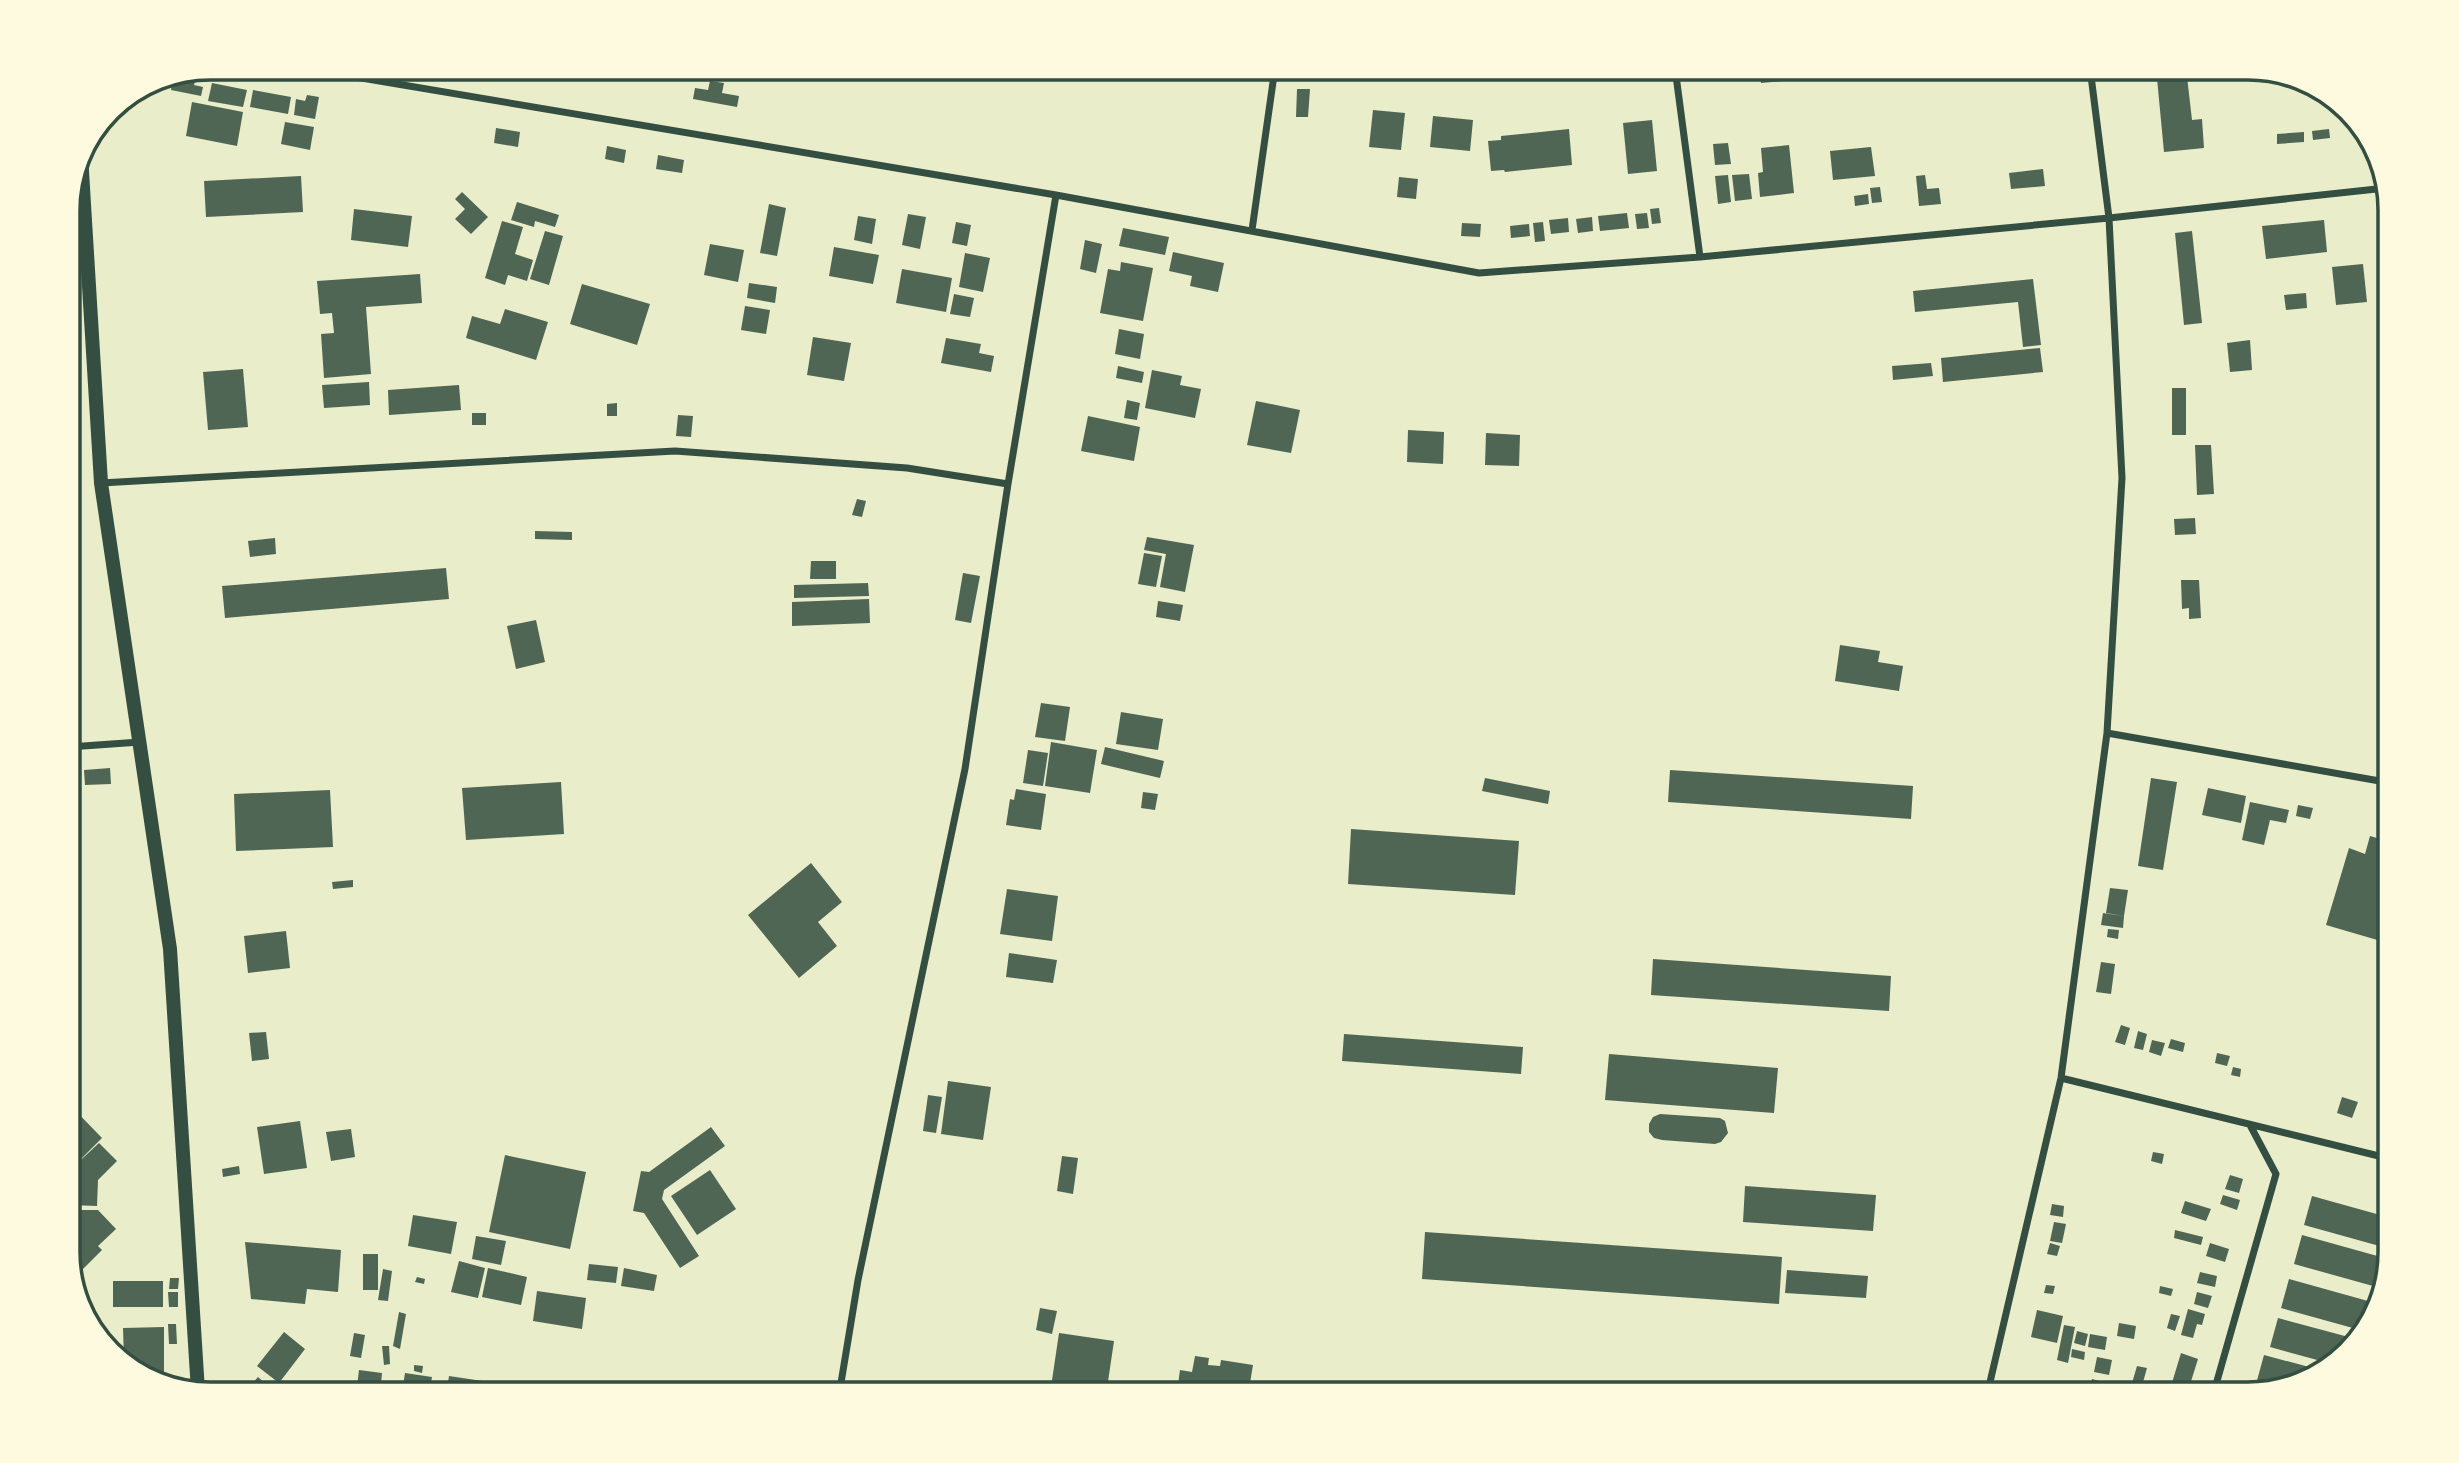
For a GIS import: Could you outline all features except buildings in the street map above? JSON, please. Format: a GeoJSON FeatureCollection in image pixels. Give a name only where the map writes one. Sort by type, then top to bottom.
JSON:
{"type":"FeatureCollection","features":[{"type":"Feature","properties":{"kind":"main road"},"geometry":{"type":"LineString","coordinates":[[83,188],[101,483],[170,949],[197,1381]]}},
{"type":"Feature","properties":{"kind":"street"},"geometry":{"type":"LineString","coordinates":[[373,80],[1056,195],[1479,273],[1700,257],[2376,189]]}},
{"type":"Feature","properties":{"kind":"street"},"geometry":{"type":"LineString","coordinates":[[1252,230],[1273,80]]}},
{"type":"Feature","properties":{"kind":"street"},"geometry":{"type":"LineString","coordinates":[[1677,80],[1700,257]]}},
{"type":"Feature","properties":{"kind":"street"},"geometry":{"type":"LineString","coordinates":[[1990,1382],[2061,1078],[2107,733],[2122,478],[2109,218],[2092,80]]}},
{"type":"Feature","properties":{"kind":"street"},"geometry":{"type":"LineString","coordinates":[[841,1382],[858,1280],[965,769],[1008,484],[1056,195]]}},
{"type":"Feature","properties":{"kind":"street"},"geometry":{"type":"LineString","coordinates":[[101,483],[675,451],[906,468],[1008,484]]}},
{"type":"Feature","properties":{"kind":"street"},"geometry":{"type":"LineString","coordinates":[[2107,733],[2378,781]]}},
{"type":"Feature","properties":{"kind":"street"},"geometry":{"type":"LineString","coordinates":[[81,746],[140,742]]}},
{"type":"Feature","properties":{"kind":"street"},"geometry":{"type":"LineString","coordinates":[[2061,1078],[2378,1155]]}},
{"type":"Feature","properties":{"kind":"street"},"geometry":{"type":"LineString","coordinates":[[2217,1382],[2276,1174],[2250,1125]]}}]}
